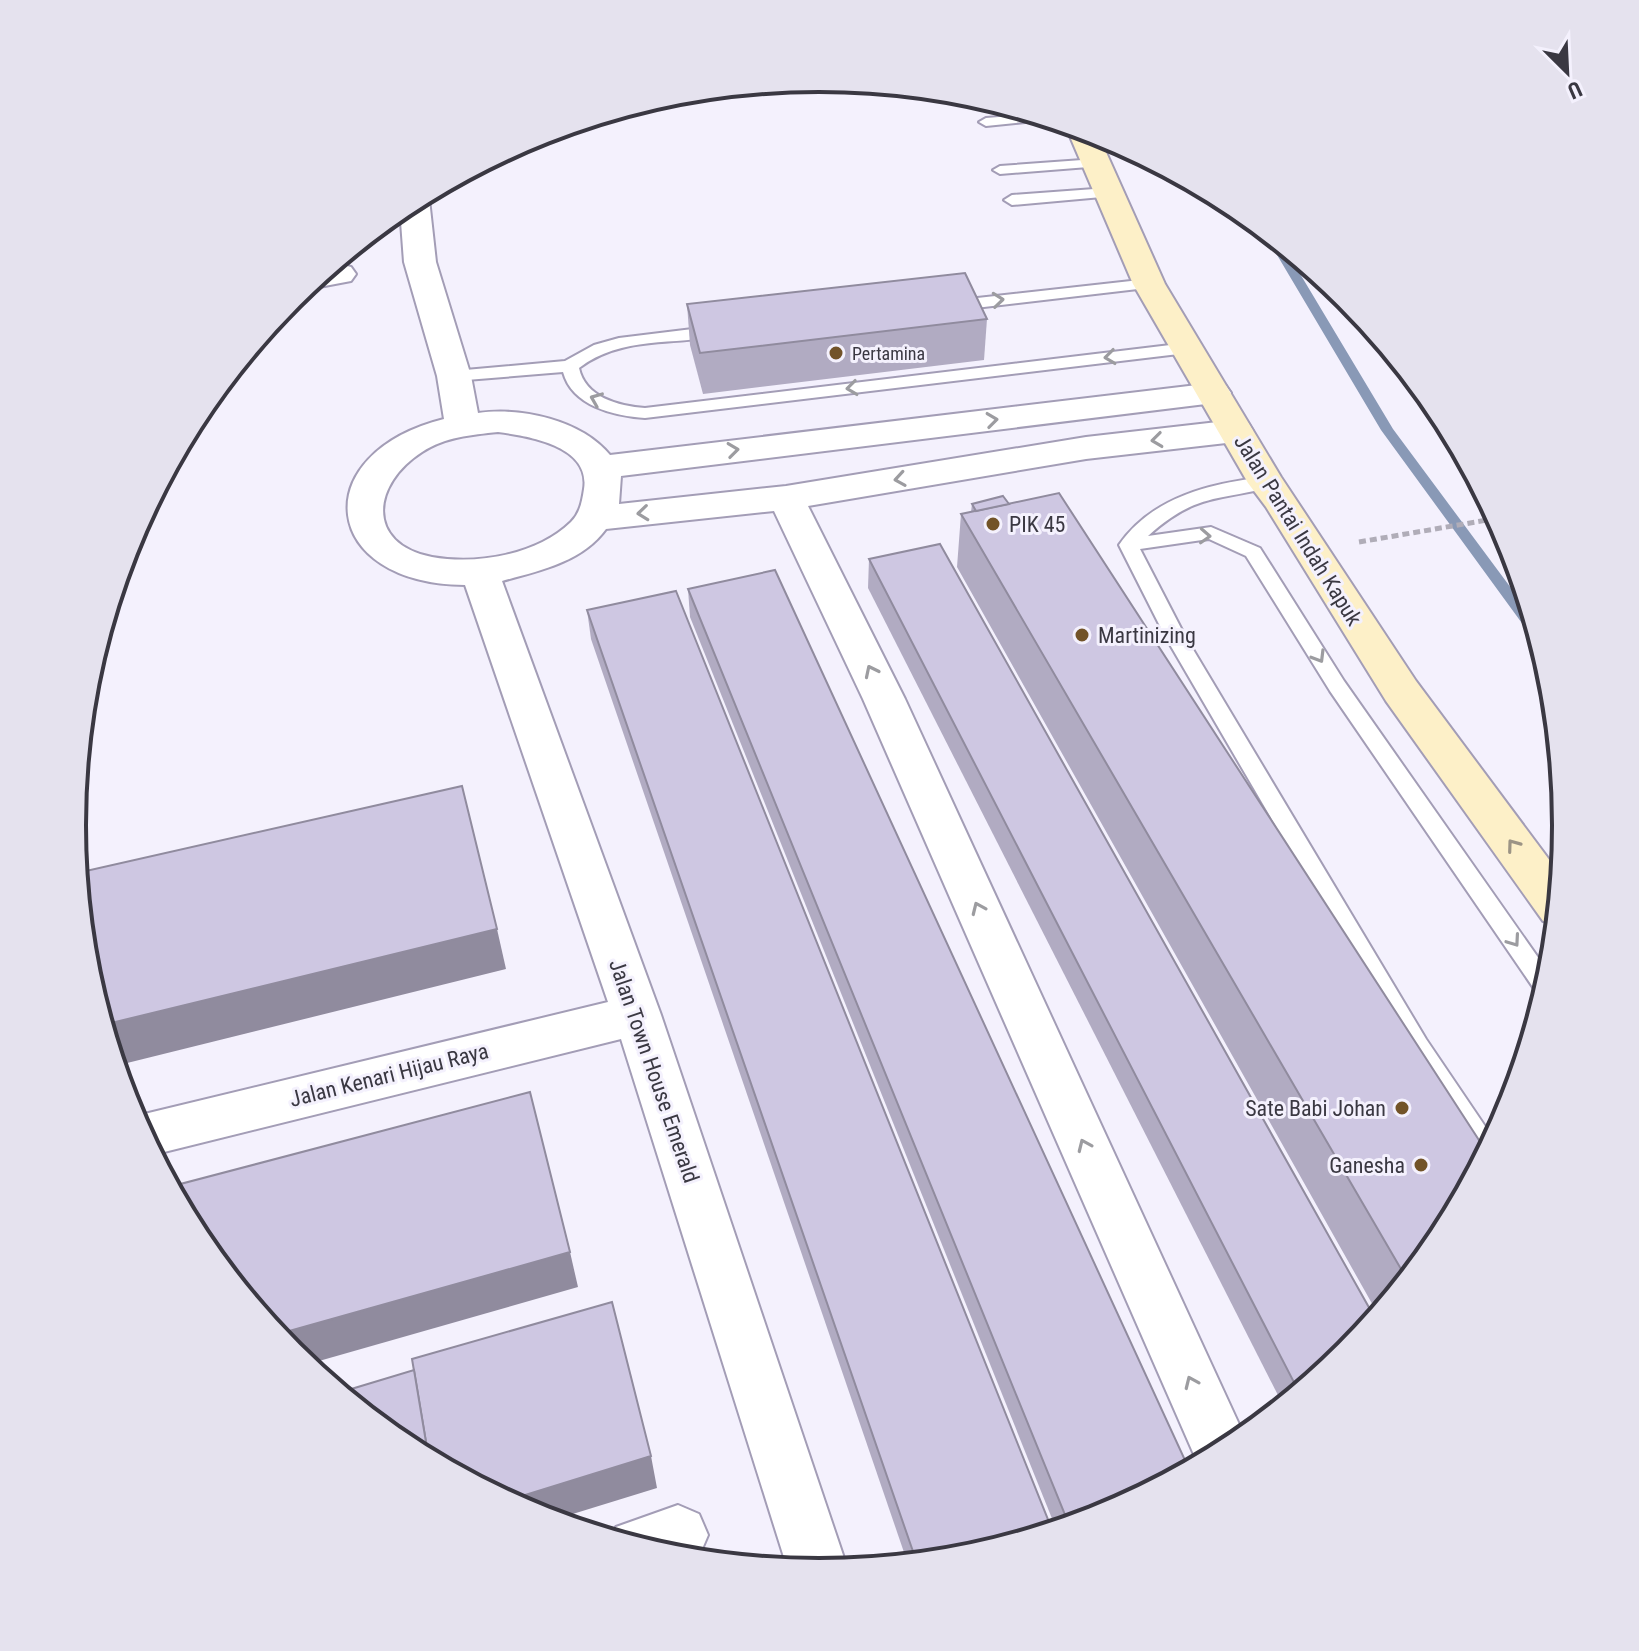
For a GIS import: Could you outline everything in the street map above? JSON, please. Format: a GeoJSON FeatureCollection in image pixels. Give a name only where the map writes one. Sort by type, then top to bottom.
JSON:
{"type":"FeatureCollection","features":[{"type":"Feature","properties":{"kind":"main road","name":"Jalan Pantai Indah Kapuk"},"geometry":{"type":"LineString","coordinates":[[1087,143],[1149,284],[1266,483],[1280,500],[1401,691],[1549,895]]}},
{"type":"Feature","properties":{"kind":"street"},"geometry":{"type":"LineString","coordinates":[[415,214],[420,262],[454,376],[463,425]]}},
{"type":"Feature","properties":{"kind":"street"},"geometry":{"type":"LineString","coordinates":[[600,467],[1214,393]]}},
{"type":"Feature","properties":{"kind":"street"},"geometry":{"type":"LineString","coordinates":[[498,421],[531,425],[562,433],[585,448],[600,467],[604,492],[595,518],[571,542],[537,561],[480,573],[439,571],[405,560],[378,543],[365,521],[363,497],[375,473],[397,452],[428,435],[463,425],[498,421]]}},
{"type":"Feature","properties":{"kind":"street"},"geometry":{"type":"LineString","coordinates":[[595,518],[786,498],[1086,448],[1235,431]]}},
{"type":"Feature","properties":{"kind":"street"},"geometry":{"type":"LineString","coordinates":[[786,498],[884,699],[1218,1441]]}},
{"type":"Feature","properties":{"kind":"street","name":"Jalan Town House Emerald"},"geometry":{"type":"LineString","coordinates":[[480,573],[637,1015],[814,1559]]}},
{"type":"Feature","properties":{"kind":"street","name":"Jalan Kenari Hijau Raya"},"geometry":{"type":"LineString","coordinates":[[154,1133],[637,1015]]}},
{"type":"Feature","properties":{"kind":"lane"},"geometry":{"type":"LineString","coordinates":[[986,122],[1017,119]]}},
{"type":"Feature","properties":{"kind":"lane"},"geometry":{"type":"LineString","coordinates":[[1000,170],[1102,178]]}},
{"type":"Feature","properties":{"kind":"lane"},"geometry":{"type":"LineString","coordinates":[[1012,200],[1102,178]]}},
{"type":"Feature","properties":{"kind":"lane"},"geometry":{"type":"LineString","coordinates":[[931,308],[1149,284]]}},
{"type":"Feature","properties":{"kind":"lane"},"geometry":{"type":"LineString","coordinates":[[454,376],[570,366],[585,353],[616,344],[730,330]]}},
{"type":"Feature","properties":{"kind":"lane"},"geometry":{"type":"LineString","coordinates":[[570,366],[570,378],[584,394],[628,412],[645,413],[1187,348]]}},
{"type":"Feature","properties":{"kind":"lane"},"geometry":{"type":"LineString","coordinates":[[1128,545],[1150,521],[1204,491],[1266,483]]}},
{"type":"Feature","properties":{"kind":"lane"},"geometry":{"type":"LineString","coordinates":[[1128,545],[1211,533],[1253,552],[1337,686],[1537,975]]}},
{"type":"Feature","properties":{"kind":"lane"},"geometry":{"type":"LineString","coordinates":[[1128,545],[1175,636],[1417,1046],[1481,1141]]}},
{"type":"Feature","properties":{"kind":"path"},"geometry":{"type":"LineString","coordinates":[[1362,541],[1486,520]]}},
{"type":"Feature","properties":{"kind":"building"},"geometry":{"type":"Polygon","coordinates":[[[965,273],[987,319],[700,353],[687,304],[965,273]]]}},
{"type":"Feature","properties":{"kind":"building"},"geometry":{"type":"Polygon","coordinates":[[[1059,493],[1480,1142],[1455,1192],[1402,1271],[961,514],[1059,493]]]}},
{"type":"Feature","properties":{"kind":"building"},"geometry":{"type":"Polygon","coordinates":[[[1003,496],[1009,504],[976,511],[972,504],[1003,496]]]}},
{"type":"Feature","properties":{"kind":"building"},"geometry":{"type":"Polygon","coordinates":[[[940,544],[1370,1310],[1295,1384],[869,559],[940,544]]]}},
{"type":"Feature","properties":{"kind":"building"},"geometry":{"type":"Polygon","coordinates":[[[775,570],[1186,1461],[1144,1483],[1066,1516],[688,589],[775,570]]]}},
{"type":"Feature","properties":{"kind":"building"},"geometry":{"type":"Polygon","coordinates":[[[676,591],[1049,1522],[963,1545],[914,1553],[587,610],[676,591]]]}},
{"type":"Feature","properties":{"kind":"building"},"geometry":{"type":"Polygon","coordinates":[[[462,786],[497,929],[113,1022],[100,969],[88,871],[462,786]]]}},
{"type":"Feature","properties":{"kind":"building"},"geometry":{"type":"Polygon","coordinates":[[[530,1092],[570,1252],[289,1331],[238,1272],[180,1184],[530,1092]]]}},
{"type":"Feature","properties":{"kind":"building"},"geometry":{"type":"Polygon","coordinates":[[[612,1302],[651,1456],[523,1496],[426,1444],[412,1359],[612,1302]]]}},
{"type":"Feature","properties":{"kind":"building"},"geometry":{"type":"Polygon","coordinates":[[[414,1370],[426,1444],[373,1407],[351,1389],[414,1370]]]}},
{"type":"Feature","properties":{"kind":"waterway"},"geometry":{"type":"LineString","coordinates":[[1286,260],[1387,430],[1520,610]]}},
{"type":"Feature","properties":{"kind":"place","name":"Pertamina"},"geometry":{"type":"Point","coordinates":[836,353]}},
{"type":"Feature","properties":{"kind":"place","name":"PIK 45"},"geometry":{"type":"Point","coordinates":[993,524]}},
{"type":"Feature","properties":{"kind":"place","name":"Martinizing"},"geometry":{"type":"Point","coordinates":[1082,635]}},
{"type":"Feature","properties":{"kind":"place","name":"Sate Babi Johan"},"geometry":{"type":"Point","coordinates":[1402,1108]}},
{"type":"Feature","properties":{"kind":"place","name":"Ganesha"},"geometry":{"type":"Point","coordinates":[1421,1165]}}]}
